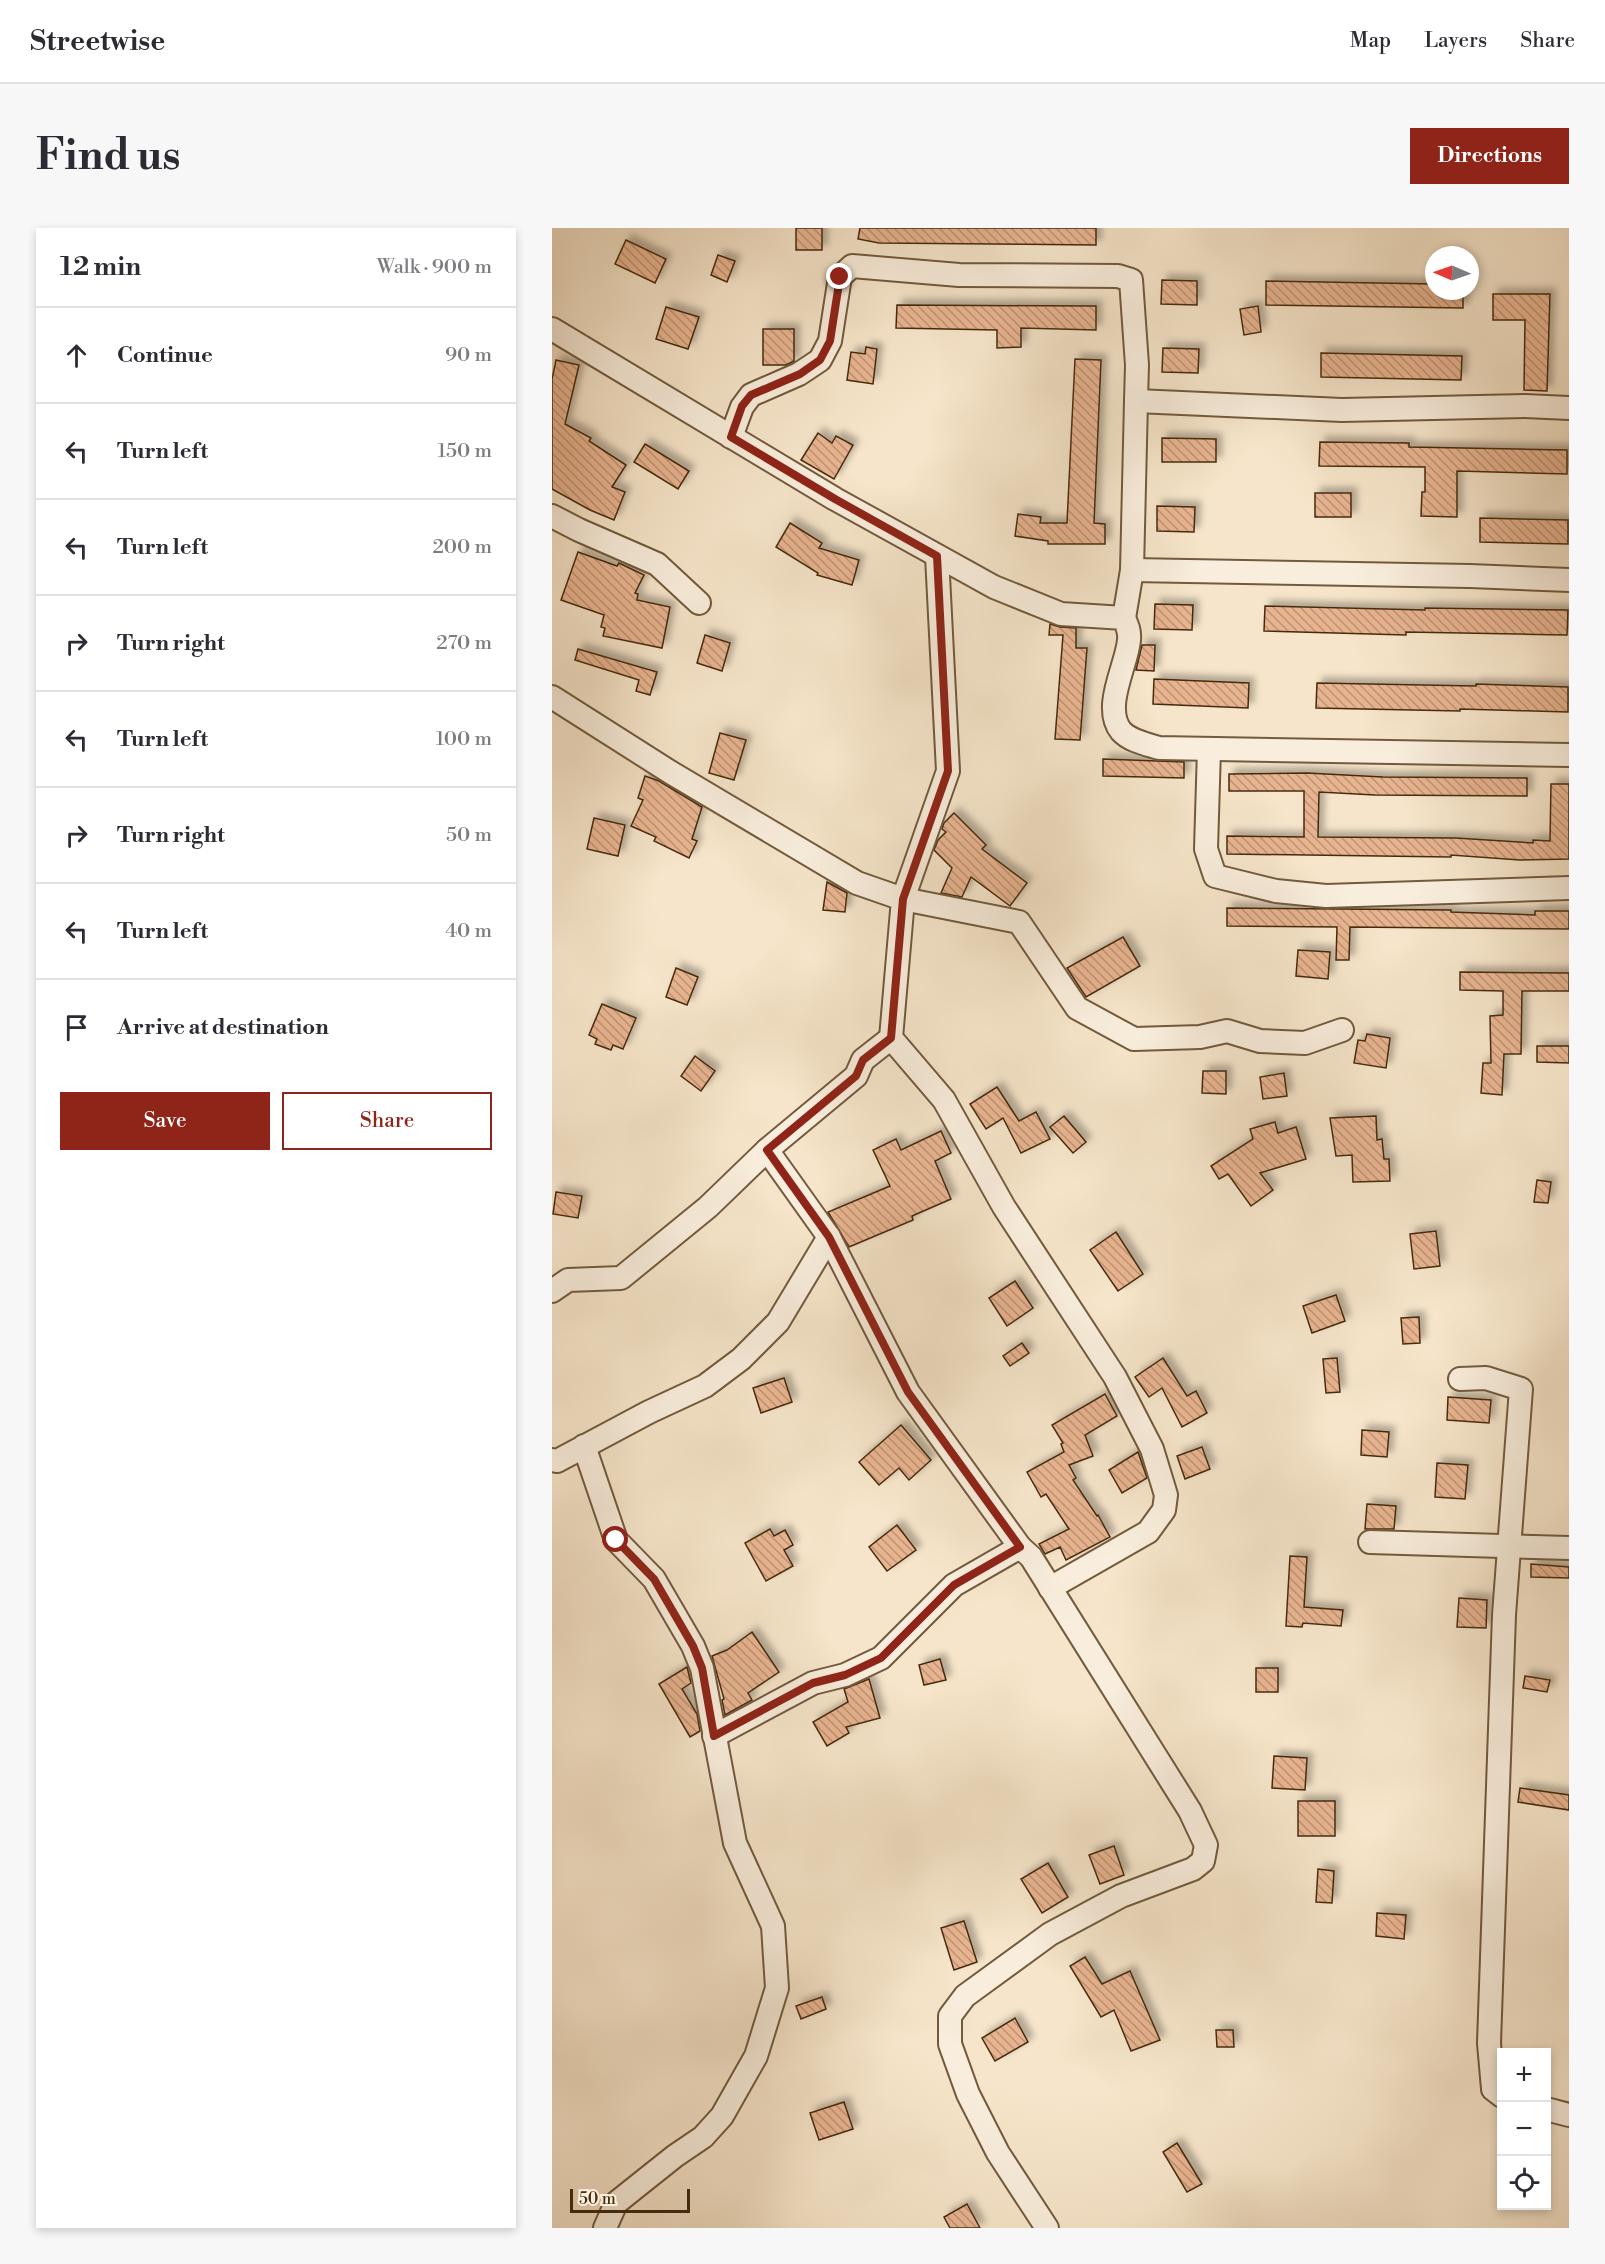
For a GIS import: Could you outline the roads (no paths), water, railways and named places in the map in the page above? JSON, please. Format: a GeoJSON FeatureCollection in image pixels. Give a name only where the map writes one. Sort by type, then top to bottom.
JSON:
{"type":"FeatureCollection","features":[{"type":"Feature","properties":{"kind":"street"},"geometry":{"type":"LineString","coordinates":[[731,437],[742,406],[751,395],[800,374],[820,360],[830,341],[840,277],[852,266],[958,275],[1118,276],[1131,280],[1137,365],[1132,570],[1124,618],[1129,629],[1129,642],[1117,687],[1114,713],[1120,730],[1136,742],[1159,748],[1569,755]]}},
{"type":"Feature","properties":{"kind":"street"},"geometry":{"type":"LineString","coordinates":[[552,329],[835,499],[994,587],[1061,614],[1124,618]]}},
{"type":"Feature","properties":{"kind":"street"},"geometry":{"type":"LineString","coordinates":[[1136,401],[1342,410],[1525,406],[1569,408]]}},
{"type":"Feature","properties":{"kind":"street"},"geometry":{"type":"LineString","coordinates":[[552,516],[657,564],[699,603]]}},
{"type":"Feature","properties":{"kind":"street"},"geometry":{"type":"LineString","coordinates":[[937,556],[948,771],[903,899],[891,1038],[944,1100],[1004,1208],[1115,1377],[1152,1449],[1166,1495],[1164,1510],[1148,1532],[1050,1588]]}},
{"type":"Feature","properties":{"kind":"street"},"geometry":{"type":"LineString","coordinates":[[1132,570],[1569,580]]}},
{"type":"Feature","properties":{"kind":"street"},"geometry":{"type":"LineString","coordinates":[[552,697],[670,772],[858,883],[903,899],[1019,922],[1077,1008],[1134,1039],[1200,1037],[1227,1031],[1260,1041],[1305,1043],[1342,1030]]}},
{"type":"Feature","properties":{"kind":"street"},"geometry":{"type":"LineString","coordinates":[[1209,749],[1206,849],[1215,876],[1276,891],[1326,896],[1569,888]]}},
{"type":"Feature","properties":{"kind":"street"},"geometry":{"type":"LineString","coordinates":[[552,1291],[568,1280],[621,1278],[708,1207],[767,1150],[856,1076],[863,1060],[891,1038]]}},
{"type":"Feature","properties":{"kind":"street"},"geometry":{"type":"LineString","coordinates":[[767,1150],[829,1237],[908,1392],[1020,1547],[1031,1557],[1190,1811],[1206,1845],[1203,1861],[1192,1869],[1121,1896],[1050,1934],[965,1996],[950,2016],[951,2044],[968,2094],[998,2152],[1047,2228]]}},
{"type":"Feature","properties":{"kind":"street"},"geometry":{"type":"LineString","coordinates":[[552,1460],[557,1461],[649,1412],[705,1386],[741,1359],[777,1322],[829,1237]]}},
{"type":"Feature","properties":{"kind":"street"},"geometry":{"type":"LineString","coordinates":[[1460,1379],[1486,1378],[1521,1389],[1508,1546],[1489,2043],[1493,2089],[1497,2092]]}},
{"type":"Feature","properties":{"kind":"street"},"geometry":{"type":"LineString","coordinates":[[584,1446],[616,1540],[654,1579],[693,1646],[702,1668],[735,1843],[773,1926],[777,1988],[756,2056],[722,2116],[702,2137],[616,2203],[605,2228]]}},
{"type":"Feature","properties":{"kind":"street"},"geometry":{"type":"LineString","coordinates":[[1370,1542],[1569,1548]]}},
{"type":"Feature","properties":{"kind":"street"},"geometry":{"type":"LineString","coordinates":[[714,1736],[813,1683],[845,1675],[881,1658],[954,1585],[1020,1547]]}},
{"type":"Feature","properties":{"kind":"street"},"geometry":{"type":"LineString","coordinates":[[1551,2110],[1569,2115]]}}]}
